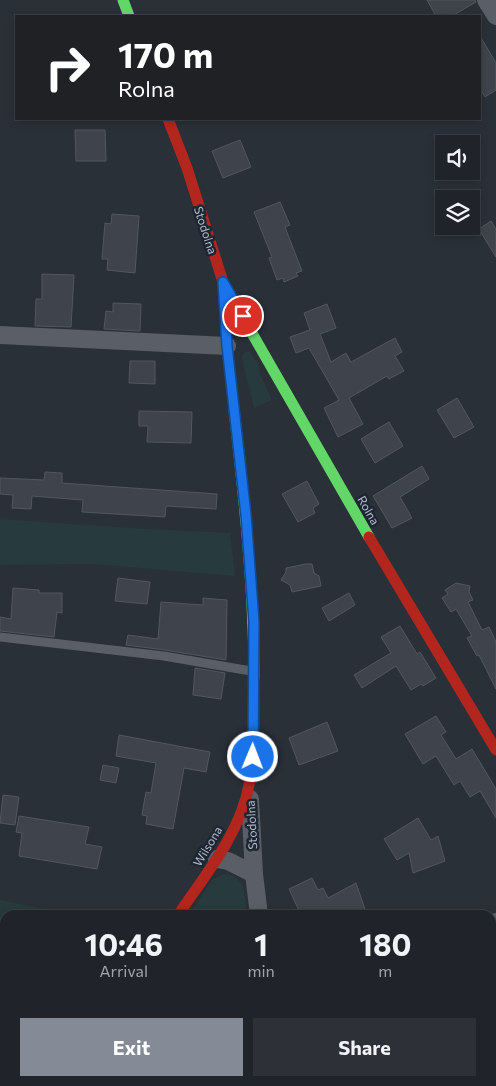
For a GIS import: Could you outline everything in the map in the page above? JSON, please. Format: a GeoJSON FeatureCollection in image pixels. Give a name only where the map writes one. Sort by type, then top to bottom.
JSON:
{"type":"FeatureCollection","features":[{"type":"Feature","properties":{"kind":"street"},"geometry":{"type":"LineString","coordinates":[[123,0],[129,15]]}},
{"type":"Feature","properties":{"kind":"street"},"geometry":{"type":"LineString","coordinates":[[486,0],[496,16]]}},
{"type":"Feature","properties":{"kind":"street","name":"Stodolna"},"geometry":{"type":"LineString","coordinates":[[168,120],[187,168],[223,282],[227,346],[246,515],[254,622],[253,757],[249,786],[254,874],[258,910]]}},
{"type":"Feature","properties":{"kind":"street","name":"Rolna"},"geometry":{"type":"LineString","coordinates":[[223,282],[402,594],[496,750]]}},
{"type":"Feature","properties":{"kind":"street"},"geometry":{"type":"LineString","coordinates":[[0,335],[227,346]]}},
{"type":"Feature","properties":{"kind":"street","name":"Wilsona"},"geometry":{"type":"LineString","coordinates":[[181,910],[217,859],[239,818],[249,786]]}},
{"type":"Feature","properties":{"kind":"street"},"geometry":{"type":"LineString","coordinates":[[217,859],[228,861],[254,874]]}},
{"type":"Feature","properties":{"kind":"lane"},"geometry":{"type":"LineString","coordinates":[[0,637],[164,656],[254,671]]}},
{"type":"Feature","properties":{"kind":"green space"},"geometry":{"type":"Polygon","coordinates":[[[246,352],[250,352],[258,364],[260,374],[272,400],[254,408],[242,359],[246,352]]]}},
{"type":"Feature","properties":{"kind":"green space"},"geometry":{"type":"Polygon","coordinates":[[[0,519],[230,533],[235,576],[92,564],[0,565],[0,519]]]}},
{"type":"Feature","properties":{"kind":"green space"},"geometry":{"type":"Polygon","coordinates":[[[224,874],[237,879],[243,888],[246,910],[192,910],[212,880],[224,874]]]}},
{"type":"Feature","properties":{"kind":"green space"},"geometry":{"type":"Polygon","coordinates":[[[0,900],[49,910],[0,910],[0,900]]]}},
{"type":"Feature","properties":{"kind":"building"},"geometry":{"type":"Polygon","coordinates":[[[427,0],[475,0],[476,2],[454,15],[435,15],[427,0]]]}},
{"type":"Feature","properties":{"kind":"building"},"geometry":{"type":"Polygon","coordinates":[[[481,38],[496,63],[496,90],[485,97],[481,90],[481,38]]]}},
{"type":"Feature","properties":{"kind":"building"},"geometry":{"type":"Polygon","coordinates":[[[75,130],[105,130],[106,161],[76,161],[75,130]]]}},
{"type":"Feature","properties":{"kind":"building"},"geometry":{"type":"Polygon","coordinates":[[[240,140],[251,167],[223,178],[212,151],[240,140]]]}},
{"type":"Feature","properties":{"kind":"building"},"geometry":{"type":"Polygon","coordinates":[[[280,202],[290,225],[285,227],[302,271],[296,273],[298,276],[284,282],[283,278],[277,280],[269,258],[272,257],[254,212],[280,202]]]}},
{"type":"Feature","properties":{"kind":"building"},"geometry":{"type":"Polygon","coordinates":[[[112,214],[139,216],[135,273],[107,270],[108,259],[102,259],[105,223],[111,224],[112,214]]]}},
{"type":"Feature","properties":{"kind":"building"},"geometry":{"type":"Polygon","coordinates":[[[491,221],[496,229],[496,257],[480,231],[480,228],[491,221]]]}},
{"type":"Feature","properties":{"kind":"building"},"geometry":{"type":"Polygon","coordinates":[[[42,274],[74,275],[71,327],[35,326],[36,299],[42,299],[42,274]]]}},
{"type":"Feature","properties":{"kind":"building"},"geometry":{"type":"Polygon","coordinates":[[[113,303],[141,304],[140,331],[104,329],[106,311],[113,312],[113,303]]]}},
{"type":"Feature","properties":{"kind":"building"},"geometry":{"type":"Polygon","coordinates":[[[327,304],[336,328],[320,334],[331,362],[346,353],[351,362],[395,338],[402,352],[395,356],[404,371],[389,379],[387,376],[349,398],[363,424],[338,437],[324,408],[339,400],[309,348],[296,353],[290,337],[310,330],[304,313],[327,304]]]}},
{"type":"Feature","properties":{"kind":"building"},"geometry":{"type":"Polygon","coordinates":[[[130,361],[155,361],[155,384],[129,383],[130,361]]]}},
{"type":"Feature","properties":{"kind":"building"},"geometry":{"type":"Polygon","coordinates":[[[457,398],[474,427],[454,438],[437,410],[457,398]]]}},
{"type":"Feature","properties":{"kind":"building"},"geometry":{"type":"Polygon","coordinates":[[[139,411],[192,412],[191,443],[147,442],[148,426],[139,426],[139,411]]]}},
{"type":"Feature","properties":{"kind":"building"},"geometry":{"type":"Polygon","coordinates":[[[389,422],[403,446],[375,463],[361,439],[389,422]]]}},
{"type":"Feature","properties":{"kind":"building"},"geometry":{"type":"Polygon","coordinates":[[[422,466],[429,479],[400,497],[412,518],[392,528],[373,496],[422,466]]]}},
{"type":"Feature","properties":{"kind":"building"},"geometry":{"type":"Polygon","coordinates":[[[45,472],[62,473],[62,483],[217,494],[216,509],[166,506],[165,517],[82,512],[83,500],[32,496],[31,509],[12,508],[13,495],[0,494],[0,478],[44,480],[45,472]]]}},
{"type":"Feature","properties":{"kind":"building"},"geometry":{"type":"Polygon","coordinates":[[[307,481],[319,504],[313,508],[315,513],[298,522],[282,494],[307,481]]]}},
{"type":"Feature","properties":{"kind":"building"},"geometry":{"type":"Polygon","coordinates":[[[312,564],[314,573],[319,576],[321,586],[292,592],[290,585],[281,580],[286,572],[286,568],[312,564]]]}},
{"type":"Feature","properties":{"kind":"building"},"geometry":{"type":"Polygon","coordinates":[[[118,578],[150,582],[147,604],[115,601],[118,578]]]}},
{"type":"Feature","properties":{"kind":"building"},"geometry":{"type":"Polygon","coordinates":[[[456,583],[470,586],[469,592],[473,600],[468,602],[482,630],[489,627],[496,642],[496,689],[479,655],[477,656],[467,638],[472,636],[456,609],[451,612],[442,598],[448,594],[445,590],[456,583]]]}},
{"type":"Feature","properties":{"kind":"building"},"geometry":{"type":"Polygon","coordinates":[[[13,588],[39,590],[39,593],[62,593],[62,613],[57,612],[54,637],[0,631],[0,617],[11,619],[13,588]]]}},
{"type":"Feature","properties":{"kind":"building"},"geometry":{"type":"Polygon","coordinates":[[[349,593],[355,605],[329,621],[322,608],[349,593]]]}},
{"type":"Feature","properties":{"kind":"building"},"geometry":{"type":"Polygon","coordinates":[[[203,598],[227,600],[226,660],[126,645],[128,635],[158,639],[161,602],[203,605],[203,598]]]}},
{"type":"Feature","properties":{"kind":"building"},"geometry":{"type":"Polygon","coordinates":[[[400,626],[417,654],[420,652],[436,678],[423,686],[421,684],[411,690],[396,666],[362,688],[354,675],[391,653],[381,637],[400,626]]]}},
{"type":"Feature","properties":{"kind":"building"},"geometry":{"type":"Polygon","coordinates":[[[195,668],[225,673],[221,699],[193,695],[195,668]]]}},
{"type":"Feature","properties":{"kind":"building"},"geometry":{"type":"Polygon","coordinates":[[[436,716],[446,732],[441,735],[456,759],[472,749],[496,789],[496,818],[480,791],[470,797],[460,781],[454,785],[436,756],[423,764],[405,734],[436,716]]]}},
{"type":"Feature","properties":{"kind":"building"},"geometry":{"type":"Polygon","coordinates":[[[327,722],[338,751],[299,765],[289,738],[327,722]]]}},
{"type":"Feature","properties":{"kind":"building"},"geometry":{"type":"Polygon","coordinates":[[[119,735],[210,752],[206,772],[184,768],[173,829],[146,824],[147,816],[142,815],[146,792],[151,793],[156,763],[116,756],[119,735]]]}},
{"type":"Feature","properties":{"kind":"building"},"geometry":{"type":"Polygon","coordinates":[[[103,765],[119,768],[116,783],[100,780],[103,765]]]}},
{"type":"Feature","properties":{"kind":"building"},"geometry":{"type":"Polygon","coordinates":[[[3,795],[19,797],[15,825],[0,823],[3,795]]]}},
{"type":"Feature","properties":{"kind":"building"},"geometry":{"type":"Polygon","coordinates":[[[19,816],[89,827],[85,844],[102,847],[97,869],[19,856],[22,833],[16,832],[19,816]]]}},
{"type":"Feature","properties":{"kind":"building"},"geometry":{"type":"Polygon","coordinates":[[[418,818],[431,840],[438,836],[445,861],[413,873],[409,853],[397,860],[384,839],[418,818]]]}},
{"type":"Feature","properties":{"kind":"building"},"geometry":{"type":"Polygon","coordinates":[[[312,878],[318,890],[323,888],[328,898],[356,883],[365,910],[299,910],[289,889],[312,878]]]}},
{"type":"Feature","properties":{"kind":"traffic: fast"},"geometry":{"type":"LineString","coordinates":[[123,0],[129,15]]}},
{"type":"Feature","properties":{"kind":"traffic: fast"},"geometry":{"type":"LineString","coordinates":[[226,288],[369,537]]}},
{"type":"Feature","properties":{"kind":"traffic: fast"},"geometry":{"type":"LineString","coordinates":[[234,409],[250,576],[254,678]]}},
{"type":"Feature","properties":{"kind":"traffic: jam"},"geometry":{"type":"LineString","coordinates":[[168,120],[187,168],[223,282],[227,346],[234,409]]}},
{"type":"Feature","properties":{"kind":"traffic: jam"},"geometry":{"type":"LineString","coordinates":[[369,537],[496,750]]}},
{"type":"Feature","properties":{"kind":"traffic: jam"},"geometry":{"type":"LineString","coordinates":[[181,910],[230,837],[244,803],[253,758],[254,678]]}},
{"type":"Feature","properties":{"kind":"route"},"geometry":{"type":"LineString","coordinates":[[243,316],[223,282],[227,346],[246,515],[254,622],[253,757]]}}]}
